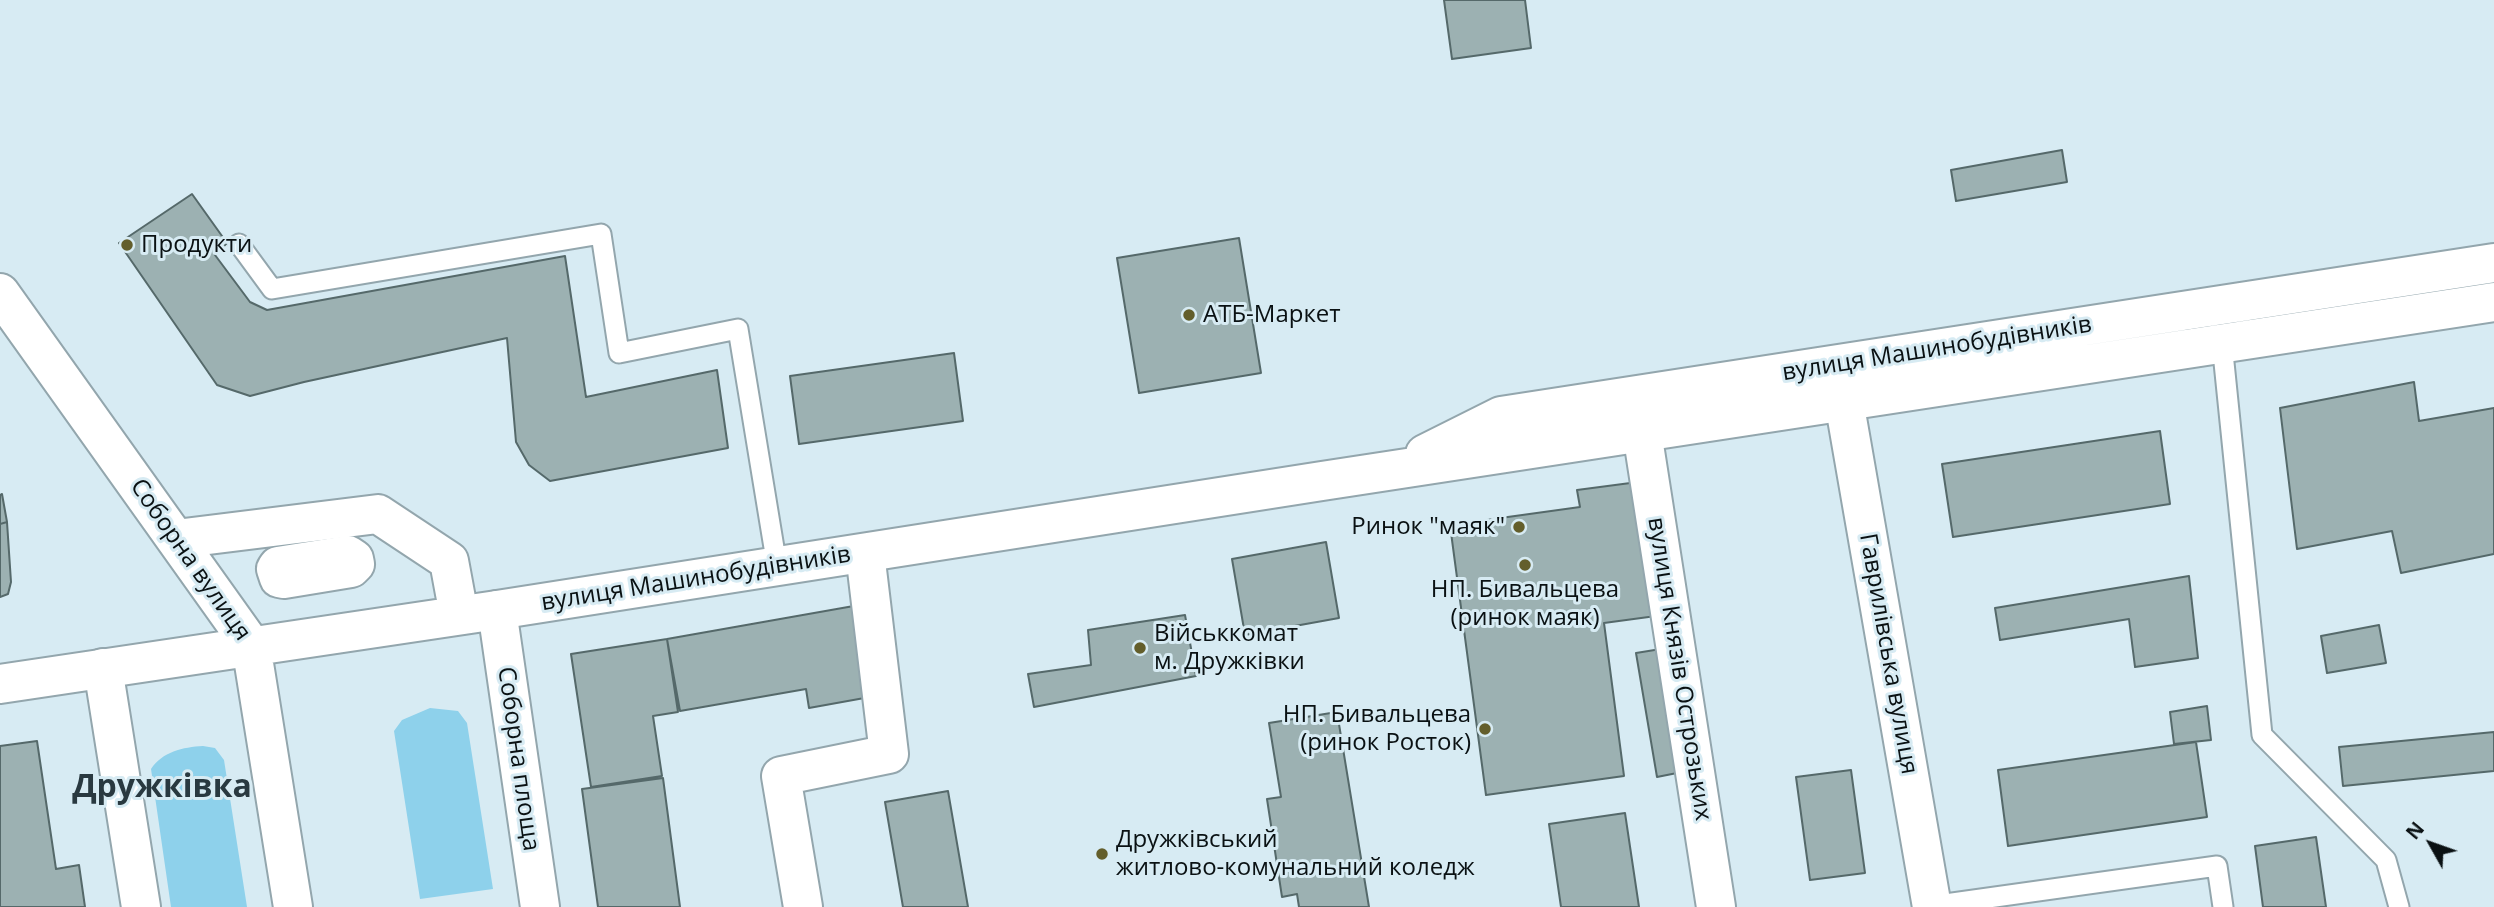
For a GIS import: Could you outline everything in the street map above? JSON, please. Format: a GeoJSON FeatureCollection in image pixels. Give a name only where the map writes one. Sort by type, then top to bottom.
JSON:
{"type":"FeatureCollection","features":[{"type":"Feature","properties":{"kind":"street","name":"вулиця Машинобудівників"},"geometry":{"type":"LineString","coordinates":[[1391,470],[1501,416],[2494,263]]}},
{"type":"Feature","properties":{"kind":"street","name":"Соборна вулиця"},"geometry":{"type":"LineString","coordinates":[[0,293],[251,645],[293,907]]}},
{"type":"Feature","properties":{"kind":"street","name":"вулиця Машинобудівників"},"geometry":{"type":"LineString","coordinates":[[0,684],[2494,302]]}},
{"type":"Feature","properties":{"kind":"street","name":"Гаврилівська вулиця"},"geometry":{"type":"LineString","coordinates":[[1844,401],[1932,906]]}},
{"type":"Feature","properties":{"kind":"street","name":"вулиця Князів Острозьких"},"geometry":{"type":"LineString","coordinates":[[1642,432],[1716,907]]}},
{"type":"Feature","properties":{"kind":"street"},"geometry":{"type":"LineString","coordinates":[[176,539],[378,514],[449,561],[459,615]]}},
{"type":"Feature","properties":{"kind":"street"},"geometry":{"type":"LineString","coordinates":[[803,907],[782,776],[889,754],[865,553]]}},
{"type":"Feature","properties":{"kind":"street","name":"Соборна площа"},"geometry":{"type":"LineString","coordinates":[[497,610],[540,907]]}},
{"type":"Feature","properties":{"kind":"street"},"geometry":{"type":"LineString","coordinates":[[103,668],[141,907]]}},
{"type":"Feature","properties":{"kind":"lane"},"geometry":{"type":"LineString","coordinates":[[239,244],[272,289],[601,234],[619,353],[738,329],[777,566]]}},
{"type":"Feature","properties":{"kind":"lane"},"geometry":{"type":"LineString","coordinates":[[2222,343],[2262,735],[2386,860],[2399,907]]}},
{"type":"Feature","properties":{"kind":"lane"},"geometry":{"type":"LineString","coordinates":[[1932,906],[2217,866],[2223,907]]}},
{"type":"Feature","properties":{"kind":"shaded area"},"geometry":{"type":"Polygon","coordinates":[[[430,708],[458,711],[467,723],[493,889],[420,899],[394,731],[402,720],[430,708]]]}},
{"type":"Feature","properties":{"kind":"shaded area"},"geometry":{"type":"Polygon","coordinates":[[[203,746],[215,748],[224,760],[247,907],[171,907],[151,769],[161,758],[174,751],[203,746]]]}},
{"type":"Feature","properties":{"kind":"building"},"geometry":{"type":"Polygon","coordinates":[[[1444,0],[1525,0],[1531,48],[1452,59],[1444,0]]]}},
{"type":"Feature","properties":{"kind":"building"},"geometry":{"type":"Polygon","coordinates":[[[2062,150],[2067,182],[1956,201],[1951,170],[2062,150]]]}},
{"type":"Feature","properties":{"kind":"building"},"geometry":{"type":"Polygon","coordinates":[[[192,194],[227,243],[215,255],[250,302],[267,310],[565,256],[586,397],[717,370],[728,448],[550,481],[529,465],[516,442],[507,338],[250,396],[217,385],[119,243],[192,194]]]}},
{"type":"Feature","properties":{"kind":"building","name":"АТБ-Маркет"},"geometry":{"type":"Polygon","coordinates":[[[1239,238],[1261,373],[1139,393],[1117,258],[1239,238]]]}},
{"type":"Feature","properties":{"kind":"building"},"geometry":{"type":"Polygon","coordinates":[[[954,353],[963,421],[799,444],[790,376],[954,353]]]}},
{"type":"Feature","properties":{"kind":"building"},"geometry":{"type":"Polygon","coordinates":[[[2414,382],[2419,421],[2494,408],[2494,554],[2401,573],[2392,531],[2297,549],[2280,408],[2414,382]]]}},
{"type":"Feature","properties":{"kind":"building"},"geometry":{"type":"Polygon","coordinates":[[[2160,431],[2170,504],[1953,537],[1942,464],[2160,431]]]}},
{"type":"Feature","properties":{"kind":"building"},"geometry":{"type":"Polygon","coordinates":[[[1638,482],[1656,616],[1604,623],[1624,776],[1486,795],[1450,525],[1580,507],[1577,490],[1638,482]]]}},
{"type":"Feature","properties":{"kind":"building"},"geometry":{"type":"Polygon","coordinates":[[[2,494],[7,522],[0,524],[0,495],[2,494]]]}},
{"type":"Feature","properties":{"kind":"building"},"geometry":{"type":"Polygon","coordinates":[[[7,522],[11,582],[8,594],[0,597],[0,524],[7,522]]]}},
{"type":"Feature","properties":{"kind":"building"},"geometry":{"type":"Polygon","coordinates":[[[1326,542],[1339,618],[1245,635],[1232,559],[1326,542]]]}},
{"type":"Feature","properties":{"kind":"building"},"geometry":{"type":"Polygon","coordinates":[[[2189,576],[2198,658],[2135,667],[2129,619],[2000,640],[1995,608],[2189,576]]]}},
{"type":"Feature","properties":{"kind":"building"},"geometry":{"type":"Polygon","coordinates":[[[865,604],[881,695],[809,708],[806,689],[680,711],[667,639],[865,604]]]}},
{"type":"Feature","properties":{"kind":"building","name":"Військкомат м. Дружківки"},"geometry":{"type":"Polygon","coordinates":[[[1185,615],[1196,676],[1034,707],[1028,674],[1091,665],[1088,630],[1185,615]]]}},
{"type":"Feature","properties":{"kind":"building"},"geometry":{"type":"Polygon","coordinates":[[[2379,625],[2386,663],[2327,673],[2321,636],[2379,625]]]}},
{"type":"Feature","properties":{"kind":"building"},"geometry":{"type":"Polygon","coordinates":[[[667,639],[678,712],[653,716],[662,776],[591,787],[571,654],[667,639]]]}},
{"type":"Feature","properties":{"kind":"building"},"geometry":{"type":"Polygon","coordinates":[[[1667,648],[1687,771],[1657,777],[1636,653],[1667,648]]]}},
{"type":"Feature","properties":{"kind":"building"},"geometry":{"type":"Polygon","coordinates":[[[2207,706],[2211,740],[2174,744],[2170,712],[2207,706]]]}},
{"type":"Feature","properties":{"kind":"building"},"geometry":{"type":"Polygon","coordinates":[[[1337,712],[1369,907],[1299,907],[1297,894],[1282,897],[1267,799],[1281,797],[1269,723],[1337,712]]]}},
{"type":"Feature","properties":{"kind":"building"},"geometry":{"type":"Polygon","coordinates":[[[2494,732],[2494,771],[2343,786],[2339,747],[2494,732]]]}},
{"type":"Feature","properties":{"kind":"building"},"geometry":{"type":"Polygon","coordinates":[[[37,741],[56,869],[79,865],[85,907],[0,907],[0,746],[37,741]]]}},
{"type":"Feature","properties":{"kind":"building"},"geometry":{"type":"Polygon","coordinates":[[[2196,742],[2207,817],[2008,846],[1998,770],[2196,742]]]}},
{"type":"Feature","properties":{"kind":"building"},"geometry":{"type":"Polygon","coordinates":[[[1851,770],[1865,873],[1810,880],[1796,777],[1851,770]]]}},
{"type":"Feature","properties":{"kind":"building"},"geometry":{"type":"Polygon","coordinates":[[[663,778],[680,907],[598,907],[582,789],[663,778]]]}},
{"type":"Feature","properties":{"kind":"building"},"geometry":{"type":"Polygon","coordinates":[[[948,791],[968,907],[903,907],[885,802],[948,791]]]}},
{"type":"Feature","properties":{"kind":"building"},"geometry":{"type":"Polygon","coordinates":[[[1625,813],[1639,907],[1561,907],[1549,824],[1625,813]]]}},
{"type":"Feature","properties":{"kind":"building"},"geometry":{"type":"Polygon","coordinates":[[[2316,837],[2326,907],[2263,907],[2255,846],[2316,837]]]}},
{"type":"Feature","properties":{"kind":"place","name":"Продукти"},"geometry":{"type":"Point","coordinates":[127,245]}},
{"type":"Feature","properties":{"kind":"place","name":"АТБ-Маркет"},"geometry":{"type":"Point","coordinates":[1189,315]}},
{"type":"Feature","properties":{"kind":"place","name":"Ринок \"маяк\""},"geometry":{"type":"Point","coordinates":[1519,527]}},
{"type":"Feature","properties":{"kind":"place","name":"НП. Бивальцева (ринок маяк)"},"geometry":{"type":"Point","coordinates":[1525,565]}},
{"type":"Feature","properties":{"kind":"place","name":"Військкомат м. Дружківки"},"geometry":{"type":"Point","coordinates":[1140,648]}},
{"type":"Feature","properties":{"kind":"place","name":"НП. Бивальцева (ринок Росток)"},"geometry":{"type":"Point","coordinates":[1485,729]}},
{"type":"Feature","properties":{"kind":"place","name":"Дружківський житлово-комунальний коледж"},"geometry":{"type":"Point","coordinates":[1102,854]}},
{"type":"Feature","properties":{"kind":"district","name":"Дружківка"},"geometry":{"type":"Point","coordinates":[162,788]}}]}
